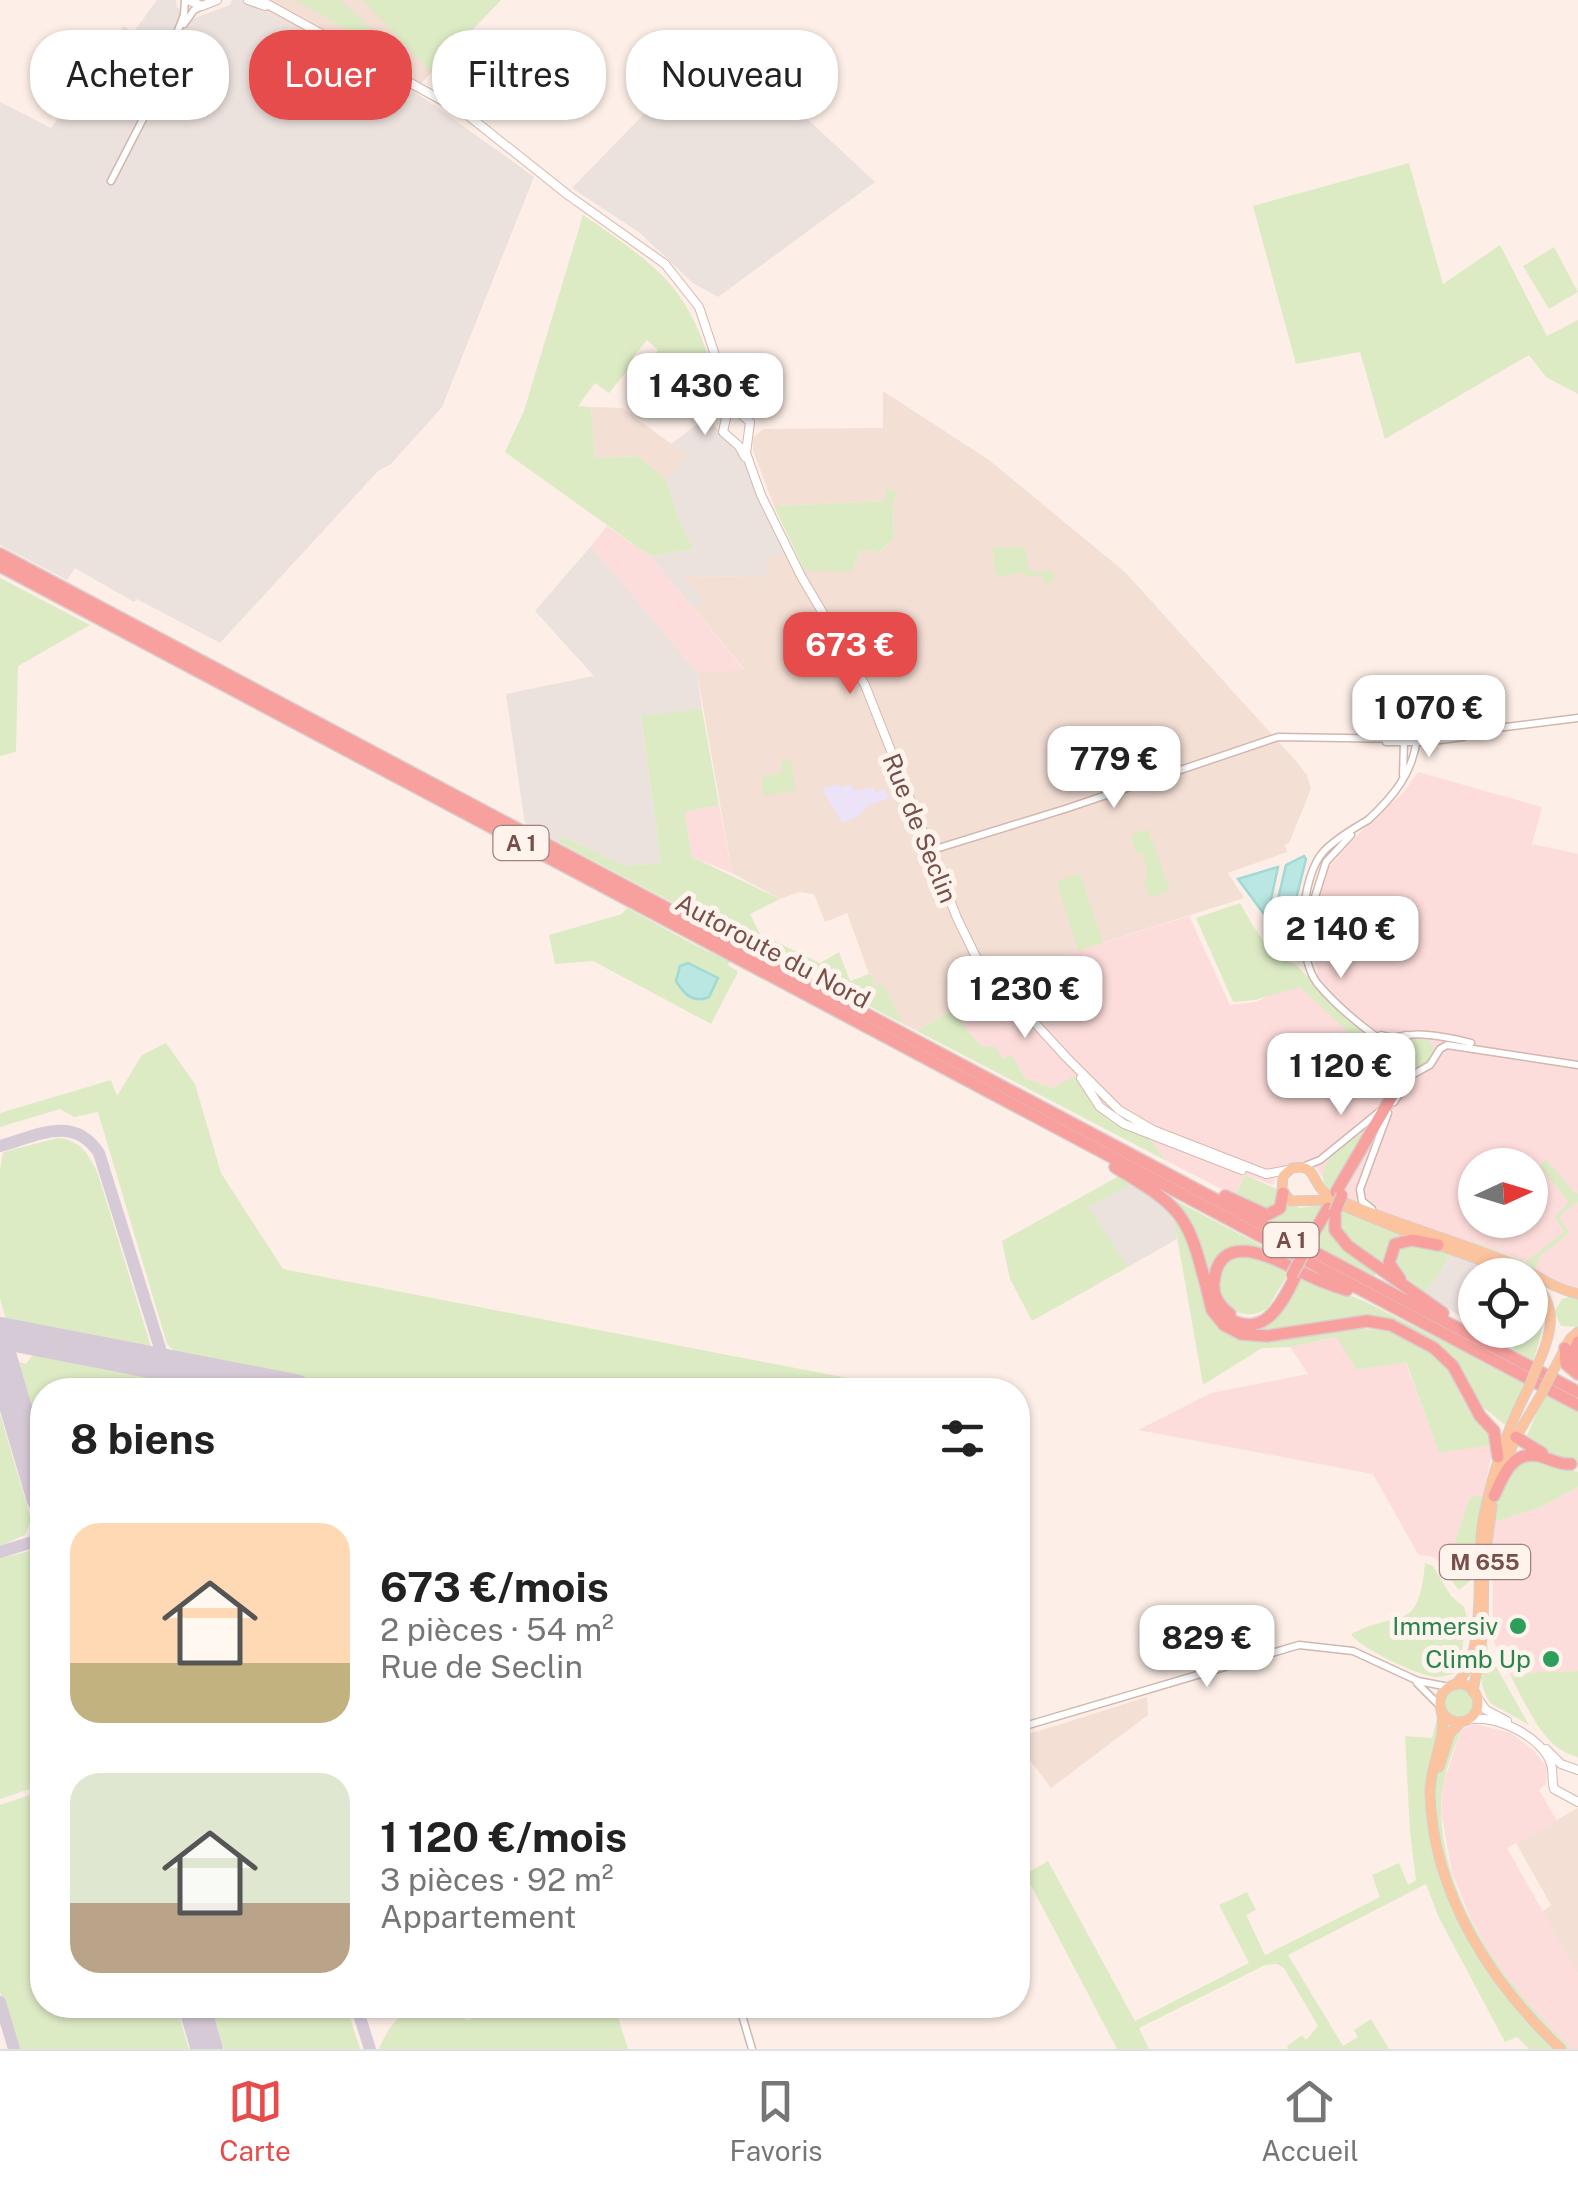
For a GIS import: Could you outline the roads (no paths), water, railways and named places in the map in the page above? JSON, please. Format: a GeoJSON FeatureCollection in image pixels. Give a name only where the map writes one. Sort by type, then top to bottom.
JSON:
{"type":"FeatureCollection","features":[{"type":"Feature","properties":{"kind":"highway","name":"Autoroute du Nord"},"geometry":{"type":"LineString","coordinates":[[0,554],[1458,1327]]}},
{"type":"Feature","properties":{"kind":"highway","name":"Autoroute du Nord"},"geometry":{"type":"LineString","coordinates":[[0,566],[1578,1405]]}},
{"type":"Feature","properties":{"kind":"highway"},"geometry":{"type":"LineString","coordinates":[[1080,1140],[1175,1208],[1190,1230],[1216,1307],[1228,1319],[1244,1324],[1263,1321],[1277,1310],[1392,1096]]}},
{"type":"Feature","properties":{"kind":"highway"},"geometry":{"type":"LineString","coordinates":[[1341,1191],[1385,1117]]}},
{"type":"Feature","properties":{"kind":"highway"},"geometry":{"type":"LineString","coordinates":[[1114,1145],[1119,1143],[1262,1214],[1277,1210],[1282,1191]]}},
{"type":"Feature","properties":{"kind":"highway"},"geometry":{"type":"LineString","coordinates":[[1331,1210],[1340,1238],[1458,1323]]}},
{"type":"Feature","properties":{"kind":"highway"},"geometry":{"type":"LineString","coordinates":[[1412,1293],[1390,1267],[1392,1249],[1404,1240],[1438,1245]]}},
{"type":"Feature","properties":{"kind":"highway"},"geometry":{"type":"LineString","coordinates":[[1294,1276],[1272,1309],[1256,1318],[1230,1314],[1215,1296],[1219,1266],[1231,1255],[1248,1250],[1370,1300],[1377,1299]]}},
{"type":"Feature","properties":{"kind":"highway"},"geometry":{"type":"LineString","coordinates":[[1202,1270],[1209,1305],[1235,1332],[1267,1336],[1358,1321],[1391,1325],[1446,1357],[1480,1416],[1494,1431],[1498,1458]]}},
{"type":"Feature","properties":{"kind":"highway"},"geometry":{"type":"LineString","coordinates":[[1578,1342],[1573,1354],[1578,1372]]}},
{"type":"Feature","properties":{"kind":"highway","name":"Autoroute du Nord"},"geometry":{"type":"LineString","coordinates":[[1497,1348],[1578,1392]]}},
{"type":"Feature","properties":{"kind":"highway"},"geometry":{"type":"LineString","coordinates":[[1565,1348],[1566,1363],[1578,1372]]}},
{"type":"Feature","properties":{"kind":"highway"},"geometry":{"type":"LineString","coordinates":[[1479,1411],[1541,1452],[1575,1465]]}},
{"type":"Feature","properties":{"kind":"highway"},"geometry":{"type":"LineString","coordinates":[[1494,1496],[1506,1470],[1518,1459],[1531,1455],[1575,1465]]}},
{"type":"Feature","properties":{"kind":"main road"},"geometry":{"type":"LineString","coordinates":[[186,0],[202,6],[217,0]]}},
{"type":"Feature","properties":{"kind":"main road"},"geometry":{"type":"LineString","coordinates":[[248,0],[277,12],[452,110],[572,203],[654,259],[696,311],[710,346],[726,400],[722,430],[732,441],[747,436],[750,422],[731,402],[703,316],[673,272],[465,114],[260,0]]}},
{"type":"Feature","properties":{"kind":"main road"},"geometry":{"type":"LineString","coordinates":[[725,419],[740,414]]}},
{"type":"Feature","properties":{"kind":"main road","name":"Rue de Seclin"},"geometry":{"type":"LineString","coordinates":[[747,436],[752,470]]}},
{"type":"Feature","properties":{"kind":"main road","name":"Rue de Seclin"},"geometry":{"type":"LineString","coordinates":[[732,441],[752,470],[801,576],[865,685],[929,850],[978,961],[1066,1058],[1136,1122],[1266,1174],[1288,1170]]}},
{"type":"Feature","properties":{"kind":"main road","name":"Rue de Seclin"},"geometry":{"type":"LineString","coordinates":[[1066,1058],[1100,1107],[1124,1124],[1270,1179],[1282,1191]]}},
{"type":"Feature","properties":{"kind":"main road"},"geometry":{"type":"LineString","coordinates":[[1475,1258],[1329,1200],[1296,1202],[1282,1191],[1283,1176],[1288,1170],[1304,1167],[1329,1195],[1404,1227],[1512,1264],[1546,1284],[1574,1293]]}},
{"type":"Feature","properties":{"kind":"main road"},"geometry":{"type":"LineString","coordinates":[[1310,1199],[1316,1192],[1317,1180]]}},
{"type":"Feature","properties":{"kind":"main road"},"geometry":{"type":"LineString","coordinates":[[1550,1314],[1556,1298],[1574,1293]]}},
{"type":"Feature","properties":{"kind":"main road"},"geometry":{"type":"LineString","coordinates":[[1512,1434],[1551,1332],[1548,1298]]}},
{"type":"Feature","properties":{"kind":"main road"},"geometry":{"type":"LineString","coordinates":[[1550,1314],[1562,1331],[1578,1332]]}},
{"type":"Feature","properties":{"kind":"main road","name":"M 655"},"geometry":{"type":"LineString","coordinates":[[1451,1686],[1465,1674],[1472,1650],[1482,1524],[1498,1458],[1578,1332]]}},
{"type":"Feature","properties":{"kind":"main road"},"geometry":{"type":"LineString","coordinates":[[1538,1364],[1542,1348]]}},
{"type":"Feature","properties":{"kind":"main road","name":"M 655"},"geometry":{"type":"LineString","coordinates":[[1474,1694],[1482,1632],[1485,1555],[1494,1496],[1512,1434]]}},
{"type":"Feature","properties":{"kind":"main road"},"geometry":{"type":"LineString","coordinates":[[1560,2049],[1516,2003],[1482,1956],[1453,1897],[1437,1839],[1430,1788],[1443,1725],[1442,1694],[1451,1686],[1466,1686],[1486,1710],[1528,1733],[1566,1765],[1578,1770]]}},
{"type":"Feature","properties":{"kind":"main road"},"geometry":{"type":"LineString","coordinates":[[1437,1839],[1434,1798],[1438,1774],[1450,1732],[1476,1708],[1474,1694]]}},
{"type":"Feature","properties":{"kind":"main road"},"geometry":{"type":"LineString","coordinates":[[1441,1708],[1451,1720],[1488,1719],[1520,1733],[1548,1757],[1554,1789],[1578,1802]]}},
{"type":"Feature","properties":{"kind":"main road"},"geometry":{"type":"LineString","coordinates":[[1552,1776],[1566,1765]]}},
{"type":"Feature","properties":{"kind":"main road"},"geometry":{"type":"LineString","coordinates":[[1568,1795],[1578,1790]]}},
{"type":"Feature","properties":{"kind":"street"},"geometry":{"type":"LineString","coordinates":[[178,30],[186,0]]}},
{"type":"Feature","properties":{"kind":"street"},"geometry":{"type":"LineString","coordinates":[[181,30],[190,13],[202,6]]}},
{"type":"Feature","properties":{"kind":"street"},"geometry":{"type":"LineString","coordinates":[[111,181],[142,120]]}},
{"type":"Feature","properties":{"kind":"street"},"geometry":{"type":"LineString","coordinates":[[929,850],[1065,809],[1272,738],[1404,741],[1578,718]]}},
{"type":"Feature","properties":{"kind":"street"},"geometry":{"type":"LineString","coordinates":[[1417,740],[1411,764],[1390,799],[1319,858],[1306,904],[1303,938],[1305,958],[1315,980],[1411,1069],[1420,1070]]}},
{"type":"Feature","properties":{"kind":"street"},"geometry":{"type":"LineString","coordinates":[[1402,781],[1404,741]]}},
{"type":"Feature","properties":{"kind":"street"},"geometry":{"type":"LineString","coordinates":[[1365,1026],[1388,1037],[1417,1032],[1534,1058],[1578,1063]]}},
{"type":"Feature","properties":{"kind":"street"},"geometry":{"type":"LineString","coordinates":[[1304,1167],[1320,1160],[1392,1096],[1404,1076],[1401,1043],[1408,1035]]}},
{"type":"Feature","properties":{"kind":"street"},"geometry":{"type":"LineString","coordinates":[[1430,1036],[1436,1056]]}},
{"type":"Feature","properties":{"kind":"street"},"geometry":{"type":"LineString","coordinates":[[1404,1227],[1366,1206],[1360,1196],[1385,1117],[1412,1075],[1430,1066],[1442,1047],[1458,1045],[1522,1059],[1578,1063]]}},
{"type":"Feature","properties":{"kind":"street"},"geometry":{"type":"LineString","coordinates":[[1030,1724],[1296,1646],[1353,1651],[1431,1685],[1451,1686]]}},
{"type":"Feature","properties":{"kind":"street"},"geometry":{"type":"LineString","coordinates":[[1399,1672],[1430,1693],[1441,1708]]}},
{"type":"Feature","properties":{"kind":"street"},"geometry":{"type":"LineString","coordinates":[[743,2018],[752,2048]]}},
{"type":"Feature","properties":{"kind":"water"},"geometry":{"type":"Polygon","coordinates":[[[1304,856],[1283,941],[1271,929],[1286,865],[1304,856]]]}},
{"type":"Feature","properties":{"kind":"water"},"geometry":{"type":"Polygon","coordinates":[[[1278,867],[1267,918],[1238,879],[1278,867]]]}},
{"type":"Feature","properties":{"kind":"water"},"geometry":{"type":"Polygon","coordinates":[[[688,963],[718,978],[709,997],[690,996],[676,981],[680,966],[688,963]]]}},
{"type":"Feature","properties":{"kind":"place","name":"Immersiv"},"geometry":{"type":"Point","coordinates":[1518,1626]}},
{"type":"Feature","properties":{"kind":"place","name":"Climb Up"},"geometry":{"type":"Point","coordinates":[1551,1659]}}]}
